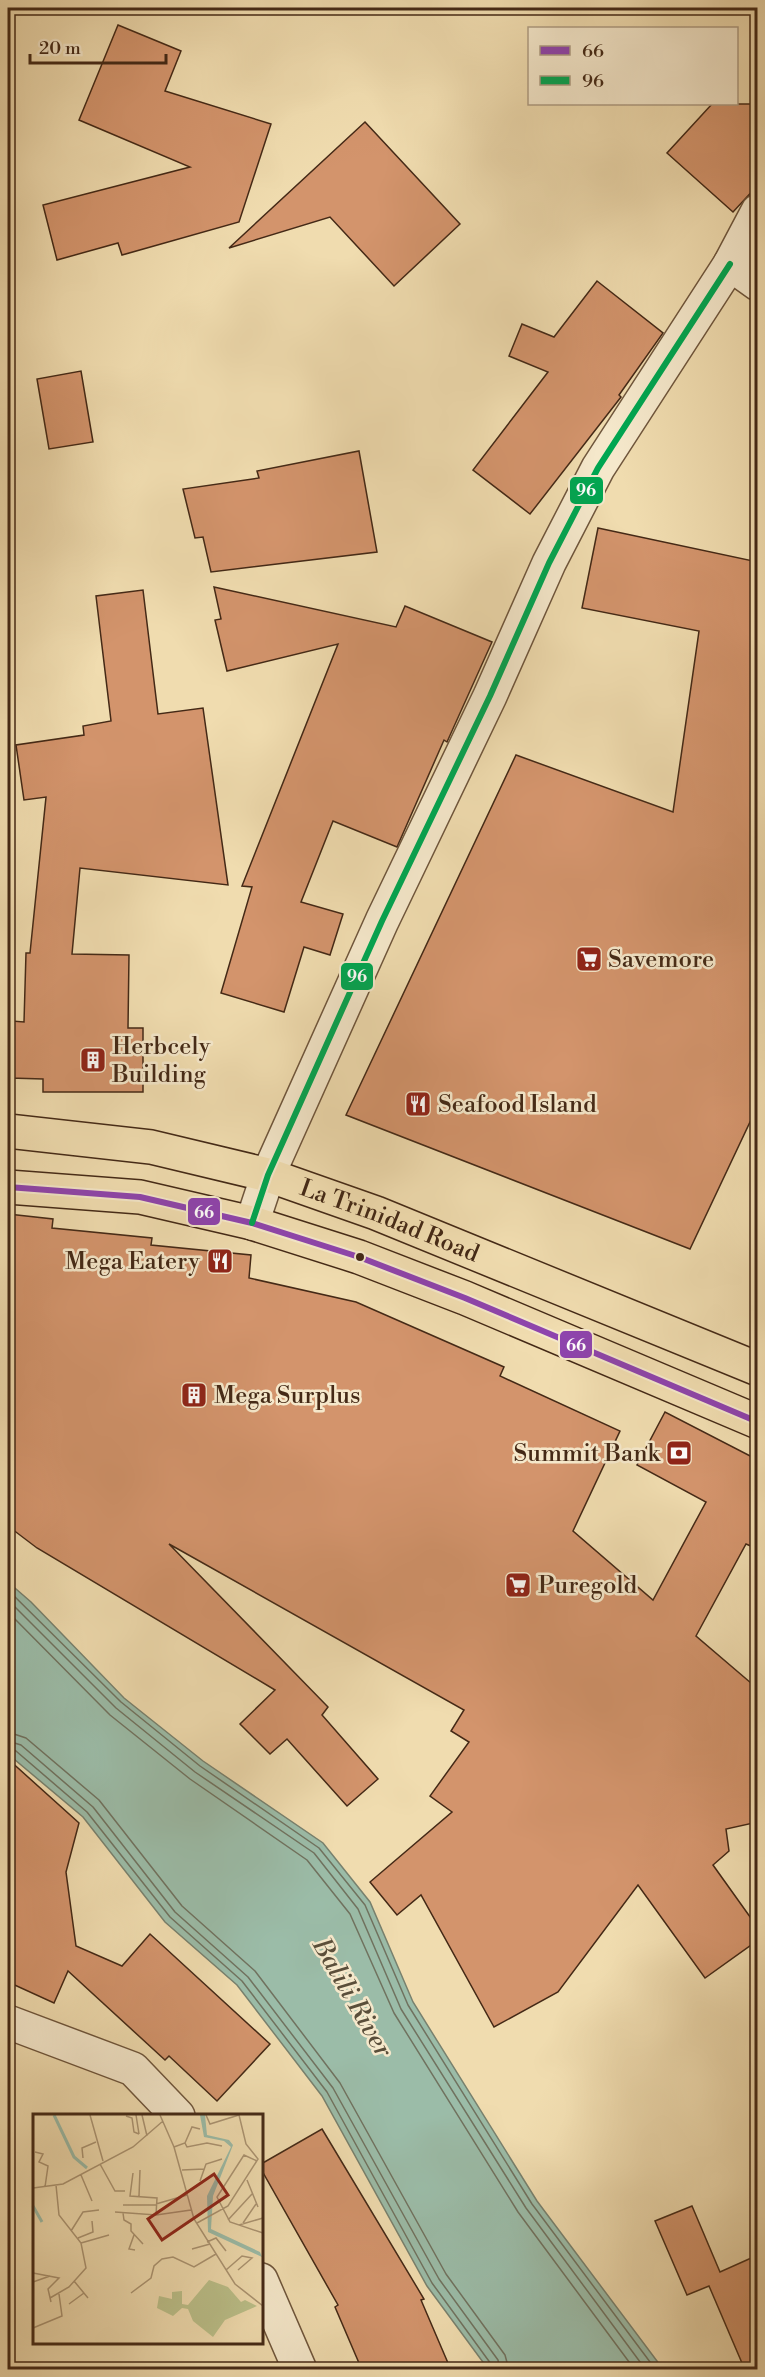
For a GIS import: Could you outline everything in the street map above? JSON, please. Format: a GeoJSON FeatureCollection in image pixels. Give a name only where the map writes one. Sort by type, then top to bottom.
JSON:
{"type":"FeatureCollection","features":[{"type":"Feature","properties":{"kind":"highway","name":"La Trinidad Road"},"geometry":{"type":"LineString","coordinates":[[8,1131],[151,1147],[268,1175],[376,1213],[758,1369]]}},
{"type":"Feature","properties":{"kind":"highway","name":"La Trinidad Road"},"geometry":{"type":"LineString","coordinates":[[8,1187],[140,1197],[252,1223],[360,1257],[465,1298],[758,1422]]}},
{"type":"Feature","properties":{"kind":"street"},"geometry":{"type":"LineString","coordinates":[[252,1223],[268,1175],[382,921],[490,696],[549,563],[598,468],[730,264],[758,210]]}},
{"type":"Feature","properties":{"kind":"street"},"geometry":{"type":"LineString","coordinates":[[730,264],[758,284]]}},
{"type":"Feature","properties":{"kind":"street"},"geometry":{"type":"LineString","coordinates":[[8,2022],[133,2069],[176,2114]]}},
{"type":"Feature","properties":{"kind":"street"},"geometry":{"type":"LineString","coordinates":[[262,2282],[300,2370]]}},
{"type":"Feature","properties":{"kind":"water","name":"Balili River"},"geometry":{"type":"Polygon","coordinates":[[[8,1582],[31,1602],[124,1698],[203,1761],[323,1843],[370,1902],[413,2002],[537,2201],[663,2369],[488,2369],[427,2286],[322,2096],[237,1985],[165,1922],[83,1817],[8,1754],[8,1582]]]}},
{"type":"Feature","properties":{"kind":"building"},"geometry":{"type":"Polygon","coordinates":[[[118,25],[181,51],[165,91],[271,124],[239,222],[122,255],[118,243],[57,260],[43,205],[190,167],[79,120],[118,25]]]}},
{"type":"Feature","properties":{"kind":"building"},"geometry":{"type":"Polygon","coordinates":[[[758,104],[758,185],[733,212],[667,153],[711,105],[758,104]]]}},
{"type":"Feature","properties":{"kind":"building"},"geometry":{"type":"Polygon","coordinates":[[[365,122],[460,224],[394,286],[330,217],[229,248],[365,122]]]}},
{"type":"Feature","properties":{"kind":"building"},"geometry":{"type":"Polygon","coordinates":[[[597,281],[663,333],[619,395],[621,397],[530,514],[473,470],[548,372],[509,356],[522,324],[554,337],[597,281]]]}},
{"type":"Feature","properties":{"kind":"building"},"geometry":{"type":"Polygon","coordinates":[[[81,371],[93,442],[49,449],[37,379],[81,371]]]}},
{"type":"Feature","properties":{"kind":"building"},"geometry":{"type":"Polygon","coordinates":[[[359,451],[377,552],[211,572],[203,537],[195,538],[183,489],[259,478],[257,471],[359,451]]]}},
{"type":"Feature","properties":{"kind":"building","name":"Savemore"},"geometry":{"type":"Polygon","coordinates":[[[598,528],[758,562],[758,1105],[690,1249],[346,1115],[516,755],[673,812],[699,631],[582,608],[598,528]]]}},
{"type":"Feature","properties":{"kind":"building"},"geometry":{"type":"Polygon","coordinates":[[[214,587],[396,627],[405,606],[492,642],[447,742],[444,740],[397,847],[333,821],[301,902],[343,914],[330,955],[304,947],[284,1012],[221,993],[252,887],[242,886],[338,644],[227,671],[215,620],[221,619],[214,587]]]}},
{"type":"Feature","properties":{"kind":"building"},"geometry":{"type":"Polygon","coordinates":[[[143,590],[158,714],[203,708],[228,885],[80,868],[72,954],[129,955],[128,1028],[143,1028],[143,1092],[43,1092],[43,1079],[10,1078],[12,1021],[24,1022],[26,953],[30,953],[46,797],[24,800],[16,745],[84,735],[83,726],[111,721],[96,596],[143,590]]]}},
{"type":"Feature","properties":{"kind":"building"},"geometry":{"type":"Polygon","coordinates":[[[8,1214],[53,1219],[52,1228],[152,1238],[151,1245],[251,1255],[249,1278],[356,1302],[504,1367],[500,1376],[620,1431],[573,1531],[653,1600],[706,1502],[637,1465],[665,1412],[758,1460],[758,1549],[746,1544],[696,1636],[758,1689],[758,1822],[726,1829],[729,1851],[713,1865],[758,1928],[758,1940],[705,1978],[638,1885],[558,1992],[494,2027],[421,1895],[397,1915],[370,1882],[452,1812],[430,1796],[469,1742],[451,1731],[464,1710],[169,1544],[328,1707],[322,1715],[378,1779],[347,1806],[287,1739],[270,1754],[240,1724],[275,1690],[37,1548],[8,1526],[8,1214]]]}},
{"type":"Feature","properties":{"kind":"building"},"geometry":{"type":"Polygon","coordinates":[[[8,1759],[79,1823],[66,1872],[76,1946],[122,1966],[150,1934],[270,2044],[217,2101],[169,2056],[165,2060],[68,1971],[54,2003],[8,1982],[8,1759]]]}},
{"type":"Feature","properties":{"kind":"building"},"geometry":{"type":"Polygon","coordinates":[[[322,2129],[424,2299],[421,2300],[451,2370],[362,2370],[335,2307],[338,2305],[262,2171],[262,2163],[322,2129]]]}},
{"type":"Feature","properties":{"kind":"building"},"geometry":{"type":"Polygon","coordinates":[[[692,2206],[720,2272],[758,2255],[758,2370],[745,2370],[709,2286],[687,2295],[655,2221],[692,2206]]]}},
{"type":"Feature","properties":{"kind":"transit line","name":"96"},"geometry":{"type":"LineString","coordinates":[[252,1223],[268,1175],[382,921],[490,696],[549,563],[598,468],[730,264]]}},
{"type":"Feature","properties":{"kind":"transit line","name":"66"},"geometry":{"type":"LineString","coordinates":[[8,1187],[140,1197],[252,1223],[359,1257],[465,1298],[758,1422]]}},
{"type":"Feature","properties":{"kind":"place","name":"Savemore"},"geometry":{"type":"Point","coordinates":[589,959]}},
{"type":"Feature","properties":{"kind":"place","name":"Herbcely Building"},"geometry":{"type":"Point","coordinates":[93,1060]}},
{"type":"Feature","properties":{"kind":"place","name":"Seafood Island"},"geometry":{"type":"Point","coordinates":[418,1104]}},
{"type":"Feature","properties":{"kind":"place","name":"Mega Eatery"},"geometry":{"type":"Point","coordinates":[220,1261]}},
{"type":"Feature","properties":{"kind":"place","name":"Mega Surplus"},"geometry":{"type":"Point","coordinates":[194,1395]}},
{"type":"Feature","properties":{"kind":"place","name":"Summit Bank"},"geometry":{"type":"Point","coordinates":[679,1453]}},
{"type":"Feature","properties":{"kind":"place","name":"Puregold"},"geometry":{"type":"Point","coordinates":[518,1585]}}]}
